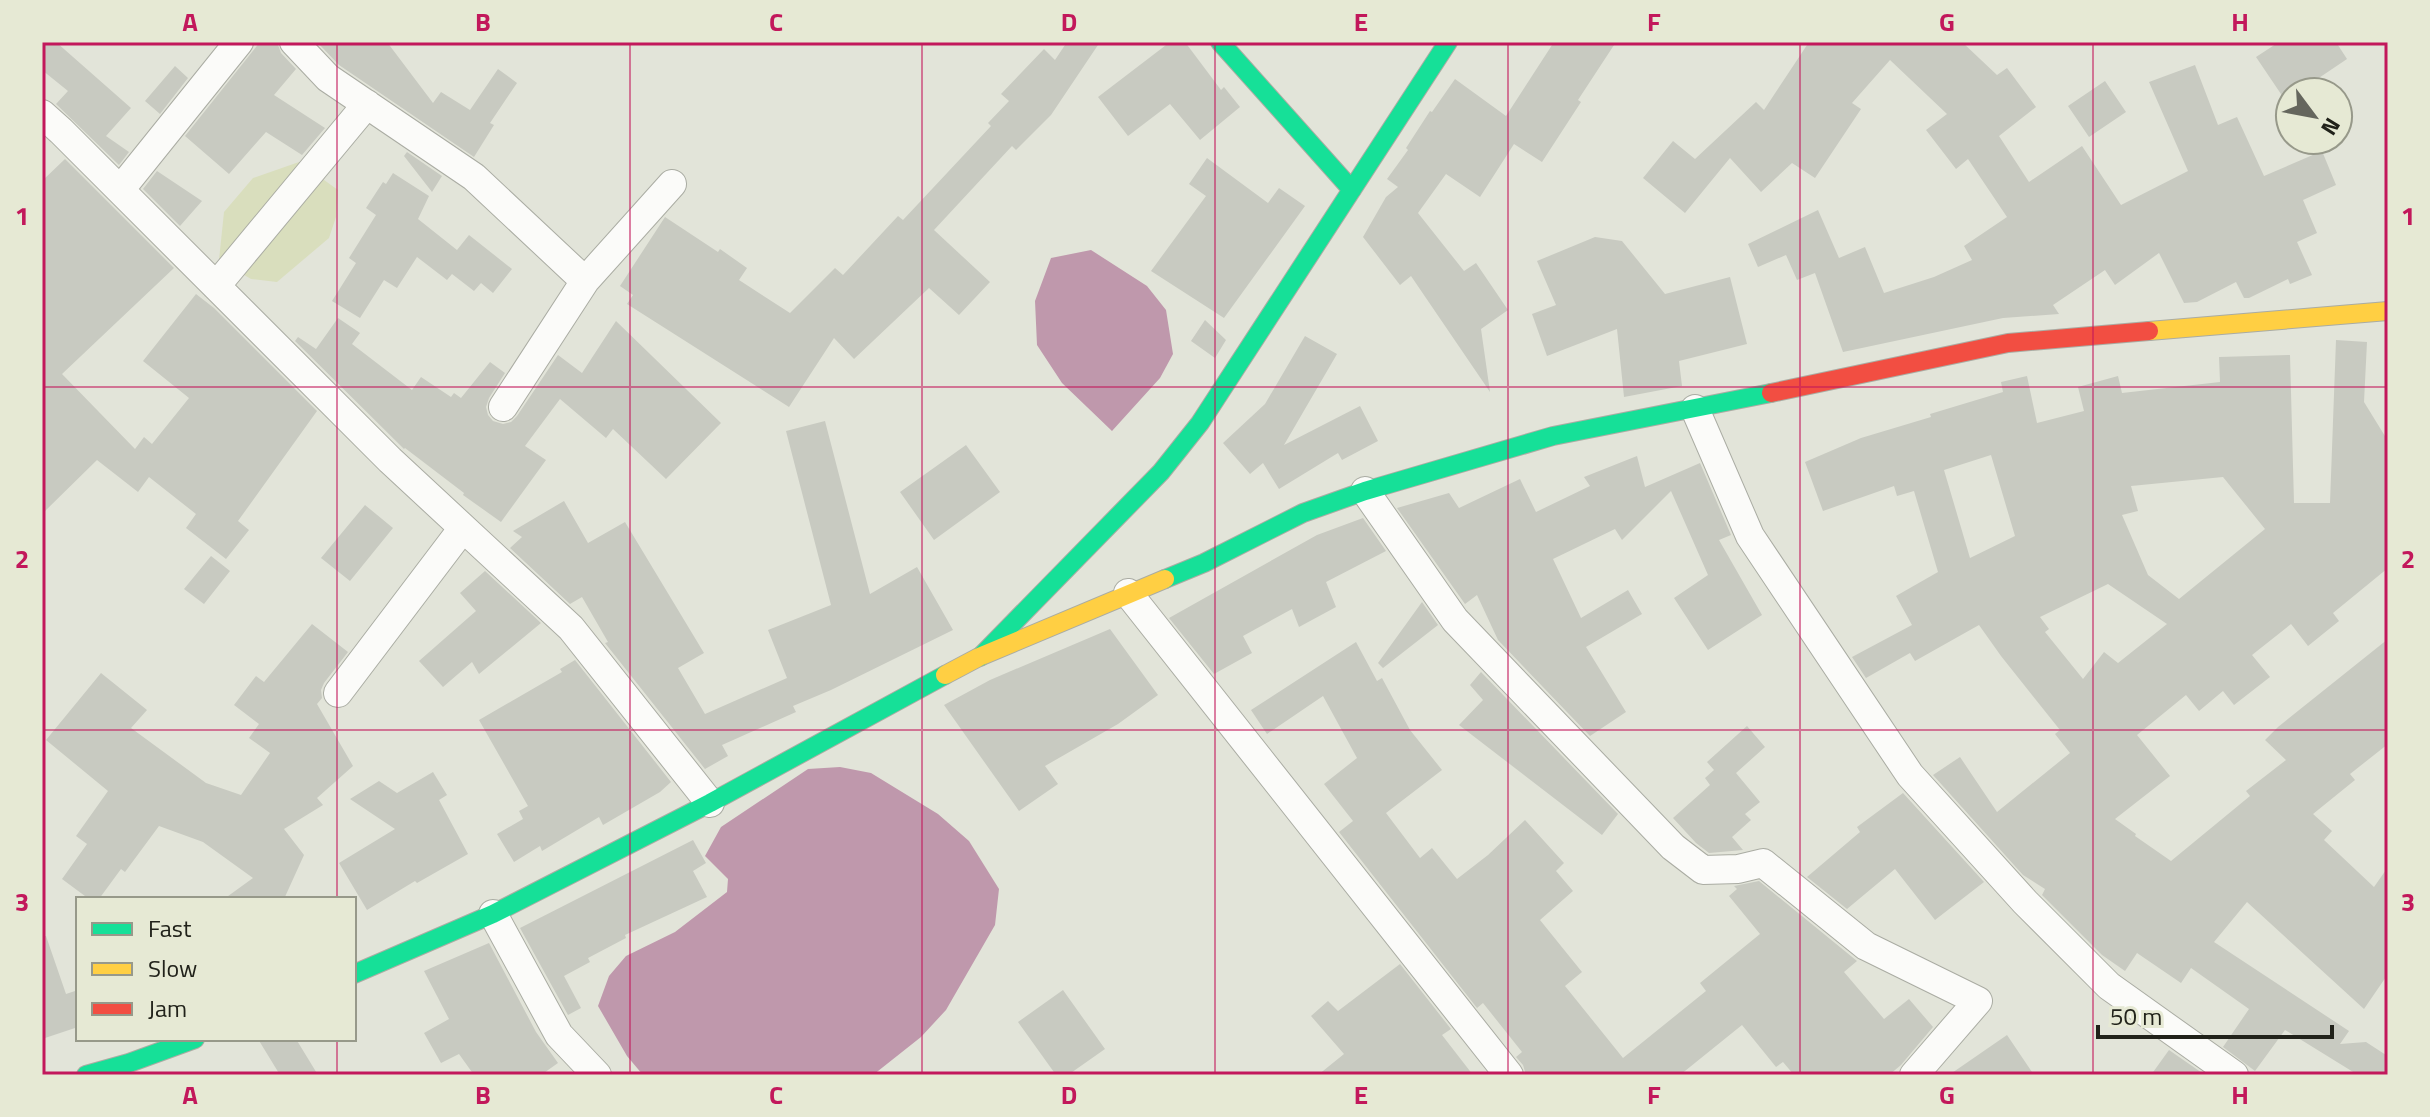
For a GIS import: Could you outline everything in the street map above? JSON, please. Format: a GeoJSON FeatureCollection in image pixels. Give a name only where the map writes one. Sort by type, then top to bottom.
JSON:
{"type":"FeatureCollection","features":[{"type":"Feature","properties":{"kind":"main road"},"geometry":{"type":"LineString","coordinates":[[1220,42],[1352,190]]}},
{"type":"Feature","properties":{"kind":"main road"},"geometry":{"type":"LineString","coordinates":[[979,657],[1161,472],[1200,423],[1448,42]]}},
{"type":"Feature","properties":{"kind":"main road"},"geometry":{"type":"LineString","coordinates":[[356,973],[493,914],[710,803],[979,657],[1204,563],[1303,513],[1365,491],[1553,436],[2008,343],[2374,312]]}},
{"type":"Feature","properties":{"kind":"main road"},"geometry":{"type":"LineString","coordinates":[[86,1075],[190,1041]]}},
{"type":"Feature","properties":{"kind":"street"},"geometry":{"type":"LineString","coordinates":[[120,190],[239,42]]}},
{"type":"Feature","properties":{"kind":"street"},"geometry":{"type":"LineString","coordinates":[[294,42],[328,78],[474,177],[585,281]]}},
{"type":"Feature","properties":{"kind":"street"},"geometry":{"type":"LineString","coordinates":[[216,286],[367,104]]}},
{"type":"Feature","properties":{"kind":"street"},"geometry":{"type":"LineString","coordinates":[[42,114],[390,460],[571,628],[710,803]]}},
{"type":"Feature","properties":{"kind":"street"},"geometry":{"type":"LineString","coordinates":[[503,407],[585,281],[672,184]]}},
{"type":"Feature","properties":{"kind":"street"},"geometry":{"type":"LineString","coordinates":[[2374,312],[2388,338]]}},
{"type":"Feature","properties":{"kind":"street"},"geometry":{"type":"LineString","coordinates":[[1695,409],[1750,536],[1910,775],[2025,902],[2109,986],[2234,1075]]}},
{"type":"Feature","properties":{"kind":"street"},"geometry":{"type":"LineString","coordinates":[[1365,491],[1455,620],[1673,847],[1703,870],[1738,869],[1763,863],[1866,946],[1978,1001],[1914,1075]]}},
{"type":"Feature","properties":{"kind":"street"},"geometry":{"type":"LineString","coordinates":[[338,693],[463,528]]}},
{"type":"Feature","properties":{"kind":"street"},"geometry":{"type":"LineString","coordinates":[[1128,593],[1509,1075]]}},
{"type":"Feature","properties":{"kind":"street"},"geometry":{"type":"LineString","coordinates":[[493,914],[559,1035],[597,1075]]}},
{"type":"Feature","properties":{"kind":"green space"},"geometry":{"type":"Polygon","coordinates":[[[299,162],[338,190],[336,217],[329,238],[277,282],[251,279],[219,260],[224,212],[253,178],[299,162]]]}},
{"type":"Feature","properties":{"kind":"shaded area"},"geometry":{"type":"Polygon","coordinates":[[[1091,250],[1147,286],[1166,310],[1173,354],[1160,378],[1112,431],[1062,383],[1037,345],[1035,301],[1051,258],[1091,250]]]}},
{"type":"Feature","properties":{"kind":"shaded area"},"geometry":{"type":"Polygon","coordinates":[[[840,767],[871,773],[938,814],[969,841],[999,889],[995,925],[946,1010],[921,1037],[873,1075],[643,1075],[627,1056],[598,1006],[609,976],[626,956],[675,932],[727,892],[728,879],[705,856],[721,827],[808,769],[840,767]]]}},
{"type":"Feature","properties":{"kind":"building"},"geometry":{"type":"Polygon","coordinates":[[[42,42],[56,42],[131,108],[106,136],[129,152],[119,165],[56,104],[68,91],[42,70],[42,42]]]}},
{"type":"Feature","properties":{"kind":"building"},"geometry":{"type":"Polygon","coordinates":[[[260,42],[277,42],[281,53],[296,69],[274,95],[325,128],[302,155],[266,132],[229,174],[185,136],[260,42]]]}},
{"type":"Feature","properties":{"kind":"building"},"geometry":{"type":"Polygon","coordinates":[[[317,42],[387,42],[433,103],[441,92],[470,110],[498,69],[517,83],[490,123],[494,125],[474,157],[339,65],[317,42]]]}},
{"type":"Feature","properties":{"kind":"building"},"geometry":{"type":"Polygon","coordinates":[[[1067,42],[1100,42],[1051,115],[1016,150],[1012,146],[934,230],[990,282],[959,315],[929,288],[854,359],[834,338],[789,407],[627,304],[633,295],[620,286],[665,217],[747,268],[739,280],[790,313],[835,268],[843,275],[898,216],[903,220],[991,126],[988,123],[1009,101],[1001,94],[1044,49],[1055,60],[1067,42]]]}},
{"type":"Feature","properties":{"kind":"building"},"geometry":{"type":"Polygon","coordinates":[[[1170,42],[1185,42],[1221,90],[1224,87],[1240,107],[1200,140],[1170,104],[1128,136],[1098,97],[1170,42]]]}},
{"type":"Feature","properties":{"kind":"building"},"geometry":{"type":"Polygon","coordinates":[[[1554,42],[1616,42],[1542,162],[1514,144],[1480,197],[1446,174],[1418,213],[1464,271],[1476,263],[1508,310],[1481,329],[1490,392],[1411,276],[1400,285],[1363,237],[1386,197],[1398,187],[1387,179],[1430,111],[1455,79],[1506,116],[1554,42]]]}},
{"type":"Feature","properties":{"kind":"building"},"geometry":{"type":"Polygon","coordinates":[[[1809,42],[1962,42],[1997,75],[2007,68],[2036,107],[1999,136],[2029,182],[2082,146],[2121,205],[2188,171],[2149,82],[2195,65],[2218,125],[2237,117],[2264,176],[2310,156],[2324,156],[2336,185],[2303,200],[2317,233],[2297,242],[2312,275],[2290,284],[2288,279],[2249,298],[2244,298],[2236,282],[2197,302],[2184,303],[2159,253],[2115,285],[2105,270],[2053,305],[2059,314],[2003,318],[1843,352],[1815,273],[1797,280],[1786,255],[1758,267],[1748,244],[1818,210],[1839,258],[1865,247],[1884,293],[1934,277],[1972,260],[1964,246],[2007,217],[1968,159],[1956,169],[1926,130],[1947,114],[1890,60],[1852,103],[1861,109],[1815,178],[1792,163],[1761,192],[1730,158],[1685,213],[1643,178],[1673,141],[1695,159],[1756,102],[1764,110],[1809,42]]]}},
{"type":"Feature","properties":{"kind":"building"},"geometry":{"type":"Polygon","coordinates":[[[2279,42],[2336,42],[2347,59],[2322,76],[2274,76],[2274,84],[2256,57],[2279,42]]]}},
{"type":"Feature","properties":{"kind":"building"},"geometry":{"type":"Polygon","coordinates":[[[175,66],[188,78],[160,114],[145,101],[175,66]]]}},
{"type":"Feature","properties":{"kind":"building"},"geometry":{"type":"Polygon","coordinates":[[[2105,81],[2126,112],[2089,137],[2068,106],[2105,81]]]}},
{"type":"Feature","properties":{"kind":"building"},"geometry":{"type":"Polygon","coordinates":[[[407,152],[442,176],[432,192],[404,156],[407,152]]]}},
{"type":"Feature","properties":{"kind":"building"},"geometry":{"type":"Polygon","coordinates":[[[1207,158],[1268,203],[1279,188],[1305,206],[1224,318],[1151,271],[1206,196],[1189,184],[1207,158]]]}},
{"type":"Feature","properties":{"kind":"building"},"geometry":{"type":"Polygon","coordinates":[[[65,159],[174,268],[62,374],[135,449],[144,437],[152,444],[189,398],[143,361],[196,294],[214,308],[317,411],[238,521],[249,530],[226,559],[186,528],[196,514],[149,477],[138,492],[97,460],[42,514],[42,181],[65,159]]]}},
{"type":"Feature","properties":{"kind":"building"},"geometry":{"type":"Polygon","coordinates":[[[157,171],[202,201],[180,226],[143,189],[157,171]]]}},
{"type":"Feature","properties":{"kind":"building"},"geometry":{"type":"Polygon","coordinates":[[[393,173],[429,196],[418,219],[457,250],[469,235],[512,269],[493,293],[481,283],[474,291],[452,274],[447,280],[417,257],[397,288],[384,280],[360,318],[332,301],[356,263],[349,258],[376,215],[366,208],[383,182],[386,184],[393,173]]]}},
{"type":"Feature","properties":{"kind":"building"},"geometry":{"type":"Polygon","coordinates":[[[1595,237],[1622,241],[1665,294],[1730,277],[1747,344],[1679,361],[1682,386],[1624,397],[1617,329],[1547,356],[1532,314],[1556,305],[1537,261],[1595,237]]]}},
{"type":"Feature","properties":{"kind":"building"},"geometry":{"type":"Polygon","coordinates":[[[338,318],[360,333],[352,344],[412,390],[421,377],[451,397],[454,393],[461,398],[490,362],[505,373],[486,407],[493,421],[503,424],[517,416],[558,355],[582,373],[616,321],[721,423],[666,479],[613,429],[606,438],[560,399],[525,446],[546,460],[501,522],[404,449],[295,341],[298,337],[316,349],[338,318]]]}},
{"type":"Feature","properties":{"kind":"building"},"geometry":{"type":"Polygon","coordinates":[[[1205,320],[1226,340],[1215,358],[1191,341],[1205,320]]]}},
{"type":"Feature","properties":{"kind":"building"},"geometry":{"type":"Polygon","coordinates":[[[1305,336],[1337,354],[1284,445],[1360,406],[1378,441],[1342,460],[1338,453],[1279,489],[1263,463],[1250,474],[1223,443],[1265,404],[1305,336]]]}},
{"type":"Feature","properties":{"kind":"building"},"geometry":{"type":"Polygon","coordinates":[[[2336,340],[2367,342],[2364,402],[2388,441],[2388,568],[2333,613],[2339,621],[2308,646],[2291,624],[2252,655],[2270,677],[2234,705],[2223,691],[2199,711],[2186,695],[2137,735],[2170,776],[2115,819],[2171,861],[2250,796],[2246,791],[2286,760],[2265,740],[2388,639],[2388,744],[2350,774],[2355,780],[2313,814],[2332,831],[2324,840],[2374,887],[2388,867],[2388,974],[2364,1009],[2247,902],[2214,942],[2349,1031],[2340,1044],[2366,1042],[2386,1055],[2388,1075],[2358,1075],[2285,1030],[2255,1071],[2223,1047],[2249,1009],[2191,968],[2181,983],[2137,953],[2125,971],[2102,955],[2042,895],[2045,889],[2023,875],[1933,775],[1960,757],[1997,812],[2070,753],[2055,734],[2060,730],[1979,625],[1915,661],[1910,653],[1866,678],[1852,657],[1912,625],[1896,596],[1938,572],[1914,491],[1897,496],[1894,486],[1823,511],[1805,462],[1861,438],[2003,392],[2001,382],[2027,376],[2037,423],[2084,411],[2078,387],[2118,376],[2122,393],[2220,382],[2219,357],[2290,355],[2294,503],[2330,503],[2336,340]],[[1991,455],[1944,470],[1970,558],[2015,536],[1991,455]],[[2223,477],[2131,486],[2138,511],[2122,515],[2148,575],[2179,599],[2265,529],[2223,477]],[[2108,584],[2040,617],[2049,629],[2045,632],[2083,679],[2104,652],[2118,663],[2167,624],[2108,584]]]}},
{"type":"Feature","properties":{"kind":"building"},"geometry":{"type":"Polygon","coordinates":[[[825,421],[870,594],[917,567],[953,630],[793,706],[796,712],[722,745],[728,756],[705,769],[605,643],[608,642],[582,597],[570,604],[510,548],[522,537],[513,531],[564,501],[588,543],[625,522],[704,653],[678,668],[705,714],[787,678],[768,630],[831,605],[786,431],[825,421]]]}},
{"type":"Feature","properties":{"kind":"building"},"geometry":{"type":"Polygon","coordinates":[[[966,445],[1000,492],[934,540],[900,492],[966,445]]]}},
{"type":"Feature","properties":{"kind":"building"},"geometry":{"type":"Polygon","coordinates":[[[1637,456],[1645,487],[1700,463],[1731,535],[1719,540],[1762,615],[1708,650],[1674,598],[1708,575],[1671,491],[1622,540],[1615,529],[1553,559],[1581,618],[1628,590],[1642,614],[1586,647],[1626,712],[1590,736],[1498,640],[1477,595],[1465,604],[1397,508],[1449,493],[1459,508],[1520,479],[1536,512],[1590,486],[1584,477],[1637,456]]]}},
{"type":"Feature","properties":{"kind":"building"},"geometry":{"type":"Polygon","coordinates":[[[365,505],[393,528],[350,581],[321,558],[365,505]]]}},
{"type":"Feature","properties":{"kind":"building"},"geometry":{"type":"Polygon","coordinates":[[[1363,518],[1386,551],[1326,582],[1336,607],[1299,627],[1292,609],[1243,636],[1252,653],[1214,674],[1169,618],[1317,535],[1363,518]]]}},
{"type":"Feature","properties":{"kind":"building"},"geometry":{"type":"Polygon","coordinates":[[[211,556],[230,571],[204,604],[184,589],[211,556]]]}},
{"type":"Feature","properties":{"kind":"building"},"geometry":{"type":"Polygon","coordinates":[[[485,571],[541,623],[479,674],[472,662],[443,687],[419,661],[476,611],[460,593],[485,571]]]}},
{"type":"Feature","properties":{"kind":"building"},"geometry":{"type":"Polygon","coordinates":[[[1422,602],[1438,625],[1383,668],[1378,663],[1422,602]]]}},
{"type":"Feature","properties":{"kind":"building"},"geometry":{"type":"Polygon","coordinates":[[[312,624],[348,652],[324,683],[322,698],[317,704],[353,766],[317,798],[323,805],[284,829],[304,855],[285,897],[227,897],[253,878],[203,842],[159,826],[125,872],[121,869],[100,897],[86,897],[62,879],[87,844],[76,836],[108,791],[46,740],[101,673],[147,710],[131,728],[206,783],[241,795],[270,753],[249,738],[259,724],[234,705],[256,676],[264,682],[312,624]]]}},
{"type":"Feature","properties":{"kind":"building"},"geometry":{"type":"Polygon","coordinates":[[[1110,629],[1158,695],[1118,724],[1045,766],[1058,784],[1019,811],[944,705],[990,680],[1110,629]]]}},
{"type":"Feature","properties":{"kind":"building"},"geometry":{"type":"Polygon","coordinates":[[[1356,642],[1377,681],[1382,678],[1410,730],[1442,770],[1386,813],[1420,858],[1432,848],[1457,879],[1525,820],[1564,863],[1556,871],[1573,891],[1540,920],[1582,972],[1565,986],[1623,1058],[1706,991],[1700,983],[1760,934],[1729,896],[1737,889],[1734,886],[1759,881],[1857,961],[1844,972],[1884,1019],[1909,999],[1933,1027],[1889,1075],[1794,1075],[1783,1062],[1776,1067],[1742,1025],[1680,1075],[1526,1075],[1516,1057],[1522,1052],[1483,1003],[1477,1008],[1339,832],[1353,821],[1324,784],[1357,758],[1323,696],[1267,734],[1251,710],[1356,642]]]}},
{"type":"Feature","properties":{"kind":"building"},"geometry":{"type":"Polygon","coordinates":[[[575,660],[671,782],[660,792],[603,825],[599,817],[542,851],[540,846],[514,862],[497,834],[523,819],[519,811],[528,806],[479,720],[562,672],[560,669],[575,660]]]}},
{"type":"Feature","properties":{"kind":"building"},"geometry":{"type":"Polygon","coordinates":[[[1481,672],[1618,814],[1602,835],[1459,725],[1483,700],[1470,685],[1481,672]]]}},
{"type":"Feature","properties":{"kind":"building"},"geometry":{"type":"Polygon","coordinates":[[[1747,726],[1765,747],[1736,773],[1760,802],[1745,814],[1751,820],[1732,837],[1743,850],[1709,853],[1673,818],[1710,785],[1705,778],[1714,770],[1707,762],[1747,726]]]}},
{"type":"Feature","properties":{"kind":"building"},"geometry":{"type":"Polygon","coordinates":[[[433,772],[447,795],[439,800],[468,854],[367,910],[339,863],[395,829],[350,799],[379,781],[397,793],[433,772]]]}},
{"type":"Feature","properties":{"kind":"building"},"geometry":{"type":"Polygon","coordinates":[[[1903,793],[1984,882],[1935,920],[1895,869],[1847,909],[1807,877],[1860,832],[1857,827],[1903,793]]]}},
{"type":"Feature","properties":{"kind":"building"},"geometry":{"type":"Polygon","coordinates":[[[693,840],[706,863],[693,871],[707,897],[625,935],[626,938],[588,958],[590,962],[564,976],[581,1008],[568,1015],[520,928],[693,840]]]}},
{"type":"Feature","properties":{"kind":"building"},"geometry":{"type":"Polygon","coordinates":[[[42,936],[46,936],[66,994],[76,991],[76,1028],[42,1039],[42,936]]]}},
{"type":"Feature","properties":{"kind":"building"},"geometry":{"type":"Polygon","coordinates":[[[489,943],[536,1032],[558,1063],[541,1075],[474,1075],[459,1054],[441,1063],[424,1033],[449,1019],[424,971],[489,943]]]}},
{"type":"Feature","properties":{"kind":"building"},"geometry":{"type":"Polygon","coordinates":[[[1400,964],[1451,1029],[1442,1035],[1473,1075],[1318,1075],[1344,1054],[1311,1016],[1328,1001],[1338,1011],[1400,964]]]}},
{"type":"Feature","properties":{"kind":"building"},"geometry":{"type":"Polygon","coordinates":[[[1063,990],[1105,1049],[1068,1075],[1056,1075],[1018,1022],[1063,990]]]}},
{"type":"Feature","properties":{"kind":"building"},"geometry":{"type":"Polygon","coordinates":[[[2007,1035],[2034,1075],[1949,1075],[2007,1035]]]}},
{"type":"Feature","properties":{"kind":"building"},"geometry":{"type":"Polygon","coordinates":[[[259,1041],[297,1041],[318,1075],[280,1075],[259,1041]]]}},
{"type":"Feature","properties":{"kind":"building"},"geometry":{"type":"Polygon","coordinates":[[[2169,1050],[2205,1075],[2151,1075],[2169,1050]]]}},
{"type":"Feature","properties":{"kind":"traffic: fast"},"geometry":{"type":"LineString","coordinates":[[1220,42],[1352,190]]}},
{"type":"Feature","properties":{"kind":"traffic: fast"},"geometry":{"type":"LineString","coordinates":[[980,657],[1161,472],[1200,423],[1448,42]]}},
{"type":"Feature","properties":{"kind":"traffic: fast"},"geometry":{"type":"LineString","coordinates":[[1165,579],[1303,513],[1365,491],[1553,436],[1771,393]]}},
{"type":"Feature","properties":{"kind":"traffic: fast"},"geometry":{"type":"LineString","coordinates":[[356,973],[493,914],[710,803],[945,675]]}},
{"type":"Feature","properties":{"kind":"traffic: fast"},"geometry":{"type":"LineString","coordinates":[[86,1075],[190,1041]]}},
{"type":"Feature","properties":{"kind":"traffic: slow"},"geometry":{"type":"LineString","coordinates":[[2149,331],[2388,311]]}},
{"type":"Feature","properties":{"kind":"traffic: slow"},"geometry":{"type":"LineString","coordinates":[[945,675],[979,657],[1165,579]]}},
{"type":"Feature","properties":{"kind":"traffic: jam"},"geometry":{"type":"LineString","coordinates":[[1771,393],[2008,343],[2149,331]]}}]}
